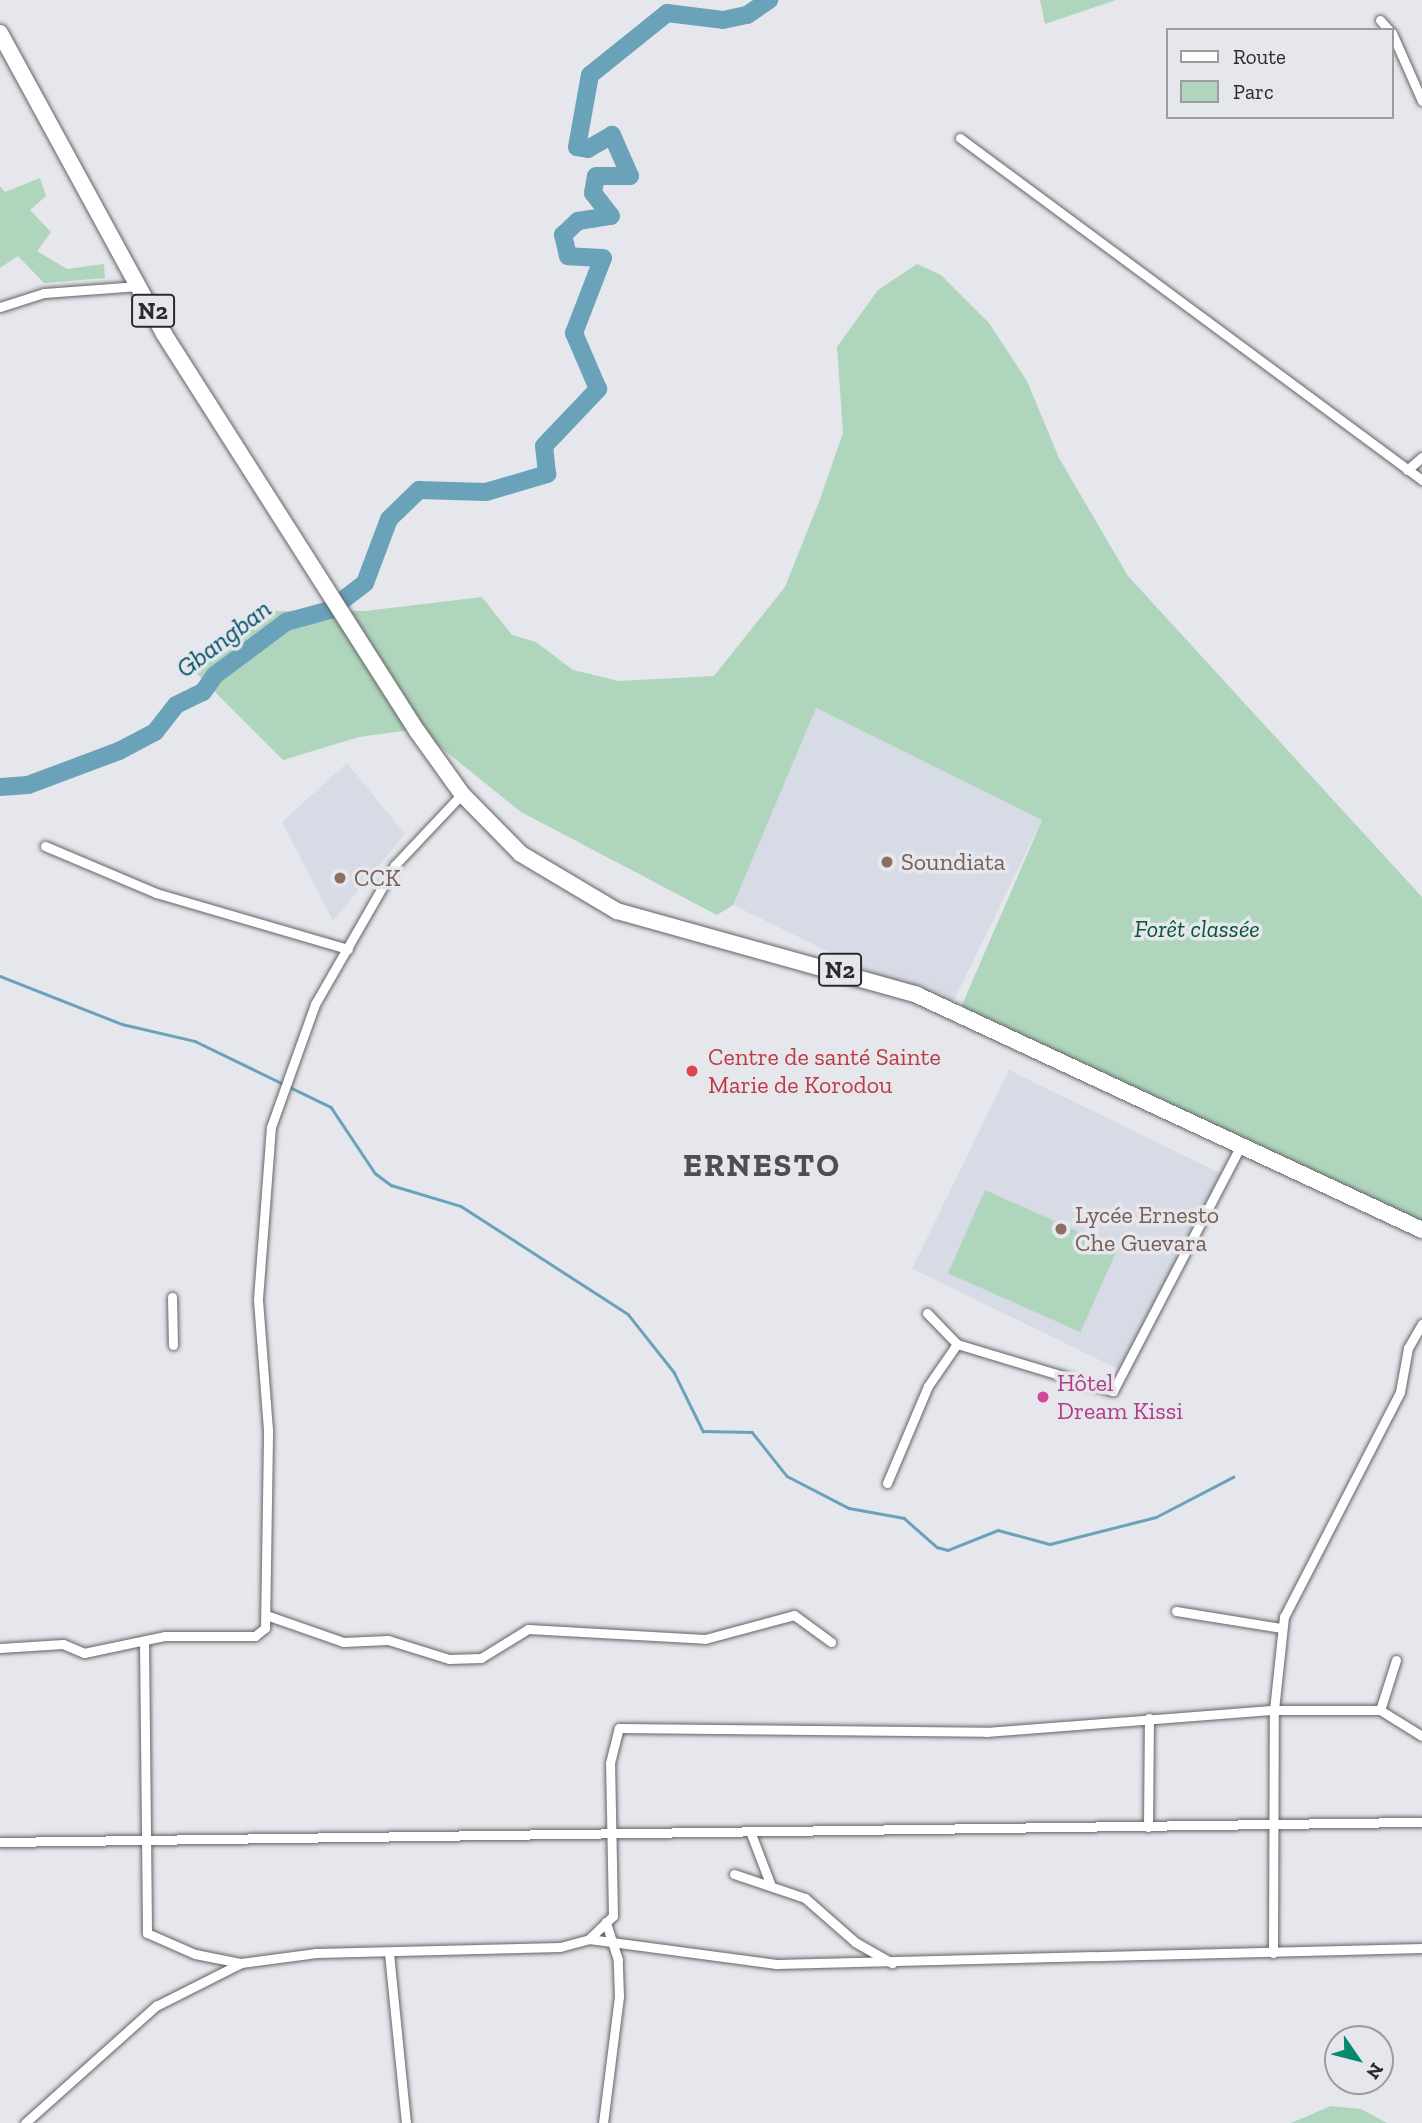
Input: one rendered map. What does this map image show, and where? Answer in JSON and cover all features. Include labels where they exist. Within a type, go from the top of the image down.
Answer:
[{"type":"highway","name":"N2","points":[[0,33],[141,286],[164,334],[462,794],[521,854],[617,911],[917,995],[1422,1230]]},
{"type":"street","points":[[1380,20],[1388,28]]},
{"type":"street","points":[[1394,38],[1422,101]]},
{"type":"street","points":[[960,138],[1422,480]]},
{"type":"street","points":[[0,307],[44,293],[141,286]]},
{"type":"street","points":[[1407,470],[1422,457]]},
{"type":"street","points":[[0,1648],[63,1644],[84,1653],[165,1636],[255,1636],[265,1628],[268,1430],[258,1286],[271,1127],[304,1025],[395,865],[462,794]]},
{"type":"street","points":[[45,846],[156,893],[348,949]]},
{"type":"street","points":[[927,1313],[957,1344],[1113,1391],[1241,1145]]},
{"type":"street","points":[[172,1297],[173,1345]]},
{"type":"street","points":[[1273,1954],[1274,1710],[1281,1628],[1400,1392],[1408,1348],[1422,1324]]},
{"type":"street","points":[[887,1483],[928,1386],[957,1344]]},
{"type":"street","points":[[1176,1611],[1281,1628]]},
{"type":"street","points":[[266,1615],[343,1642],[388,1640],[449,1659],[481,1658],[528,1629],[705,1639],[794,1615],[831,1642]]},
{"type":"street","points":[[144,1642],[147,1933],[195,1954],[241,1963],[388,1953],[560,1947],[589,1939],[776,1964],[1273,1954],[1422,1948]]},
{"type":"street","points":[[1380,1710],[1396,1660]]},
{"type":"street","points":[[589,1939],[613,1916],[610,1763],[619,1728],[986,1732],[1274,1710],[1380,1710],[1422,1736]]},
{"type":"street","points":[[1148,1827],[1149,1718]]},
{"type":"street","points":[[0,1842],[612,1838],[751,1831],[1422,1822]]},
{"type":"street","points":[[751,1831],[771,1886]]},
{"type":"street","points":[[734,1874],[805,1898],[855,1942],[894,1963]]},
{"type":"street","points":[[603,2123],[619,1997],[613,1944],[606,1922]]},
{"type":"street","points":[[388,1953],[406,2123]]},
{"type":"street","points":[[25,2123],[156,2006],[241,1963]]},
{"type":"shaded area","name":"Soundiata","points":[[815,708],[1042,819],[949,1010],[722,899]]},
{"type":"shaded area","name":"CCK","points":[[347,763],[405,834],[333,921],[282,822]]},
{"type":"shaded area","name":"Lycée Ernesto Che Guevara","points":[[1009,1070],[1222,1174],[1125,1373],[912,1269]]},
{"type":"green space","points":[[1040,0],[1116,0],[1045,24]]},
{"type":"green space","points":[[40,178],[46,196],[30,210],[51,232],[37,251],[67,269],[104,264],[105,278],[44,283],[18,256],[0,268],[0,186],[5,192]]},
{"type":"green space","name":"Forêt classée","points":[[917,264],[941,275],[989,323],[1027,381],[1059,458],[1128,576],[1422,897],[1422,1238],[989,1033],[962,1005],[1042,820],[816,708],[733,905],[717,915],[521,812],[418,729],[359,737],[283,760],[194,671],[271,611],[365,611],[482,597],[512,635],[536,642],[573,670],[619,681],[714,676],[785,587],[819,502],[843,433],[837,347],[878,290]]},
{"type":"green space","points":[[985,1190],[1117,1249],[1080,1332],[948,1273]]},
{"type":"green space","points":[[1331,2106],[1361,2109],[1387,2123],[1291,2123]]},
{"type":"waterway","name":"Gbangban","points":[[0,787],[28,785],[119,751],[155,732],[176,705],[203,692],[215,675],[286,622],[330,610],[365,583],[389,519],[419,490],[486,492],[547,474],[544,446],[598,389],[574,333],[603,258],[568,256],[563,235],[578,221],[611,216],[593,193],[596,176],[630,176],[612,135],[588,149],[577,147],[590,75],[667,13],[723,20],[747,15],[769,0]]},
{"type":"waterway","points":[[0,976],[122,1024],[195,1041],[331,1107],[375,1173],[391,1185],[461,1206],[628,1314],[674,1372],[703,1431],[752,1432],[787,1476],[849,1508],[904,1518],[937,1547],[948,1550],[998,1530],[1050,1544],[1156,1517],[1233,1477]]},
{"type":"place","name":"Soundiata","points":[[887,862]]},
{"type":"place","name":"CCK","points":[[340,878]]},
{"type":"place","name":"Centre de santé Sainte Marie de Korodou","points":[[692,1071]]},
{"type":"place","name":"Lycée Ernesto Che Guevara","points":[[1061,1229]]},
{"type":"place","name":"Hôtel Dream Kissi","points":[[1043,1397]]},
{"type":"district","name":"ERNESTO","points":[[762,1165]]}]
